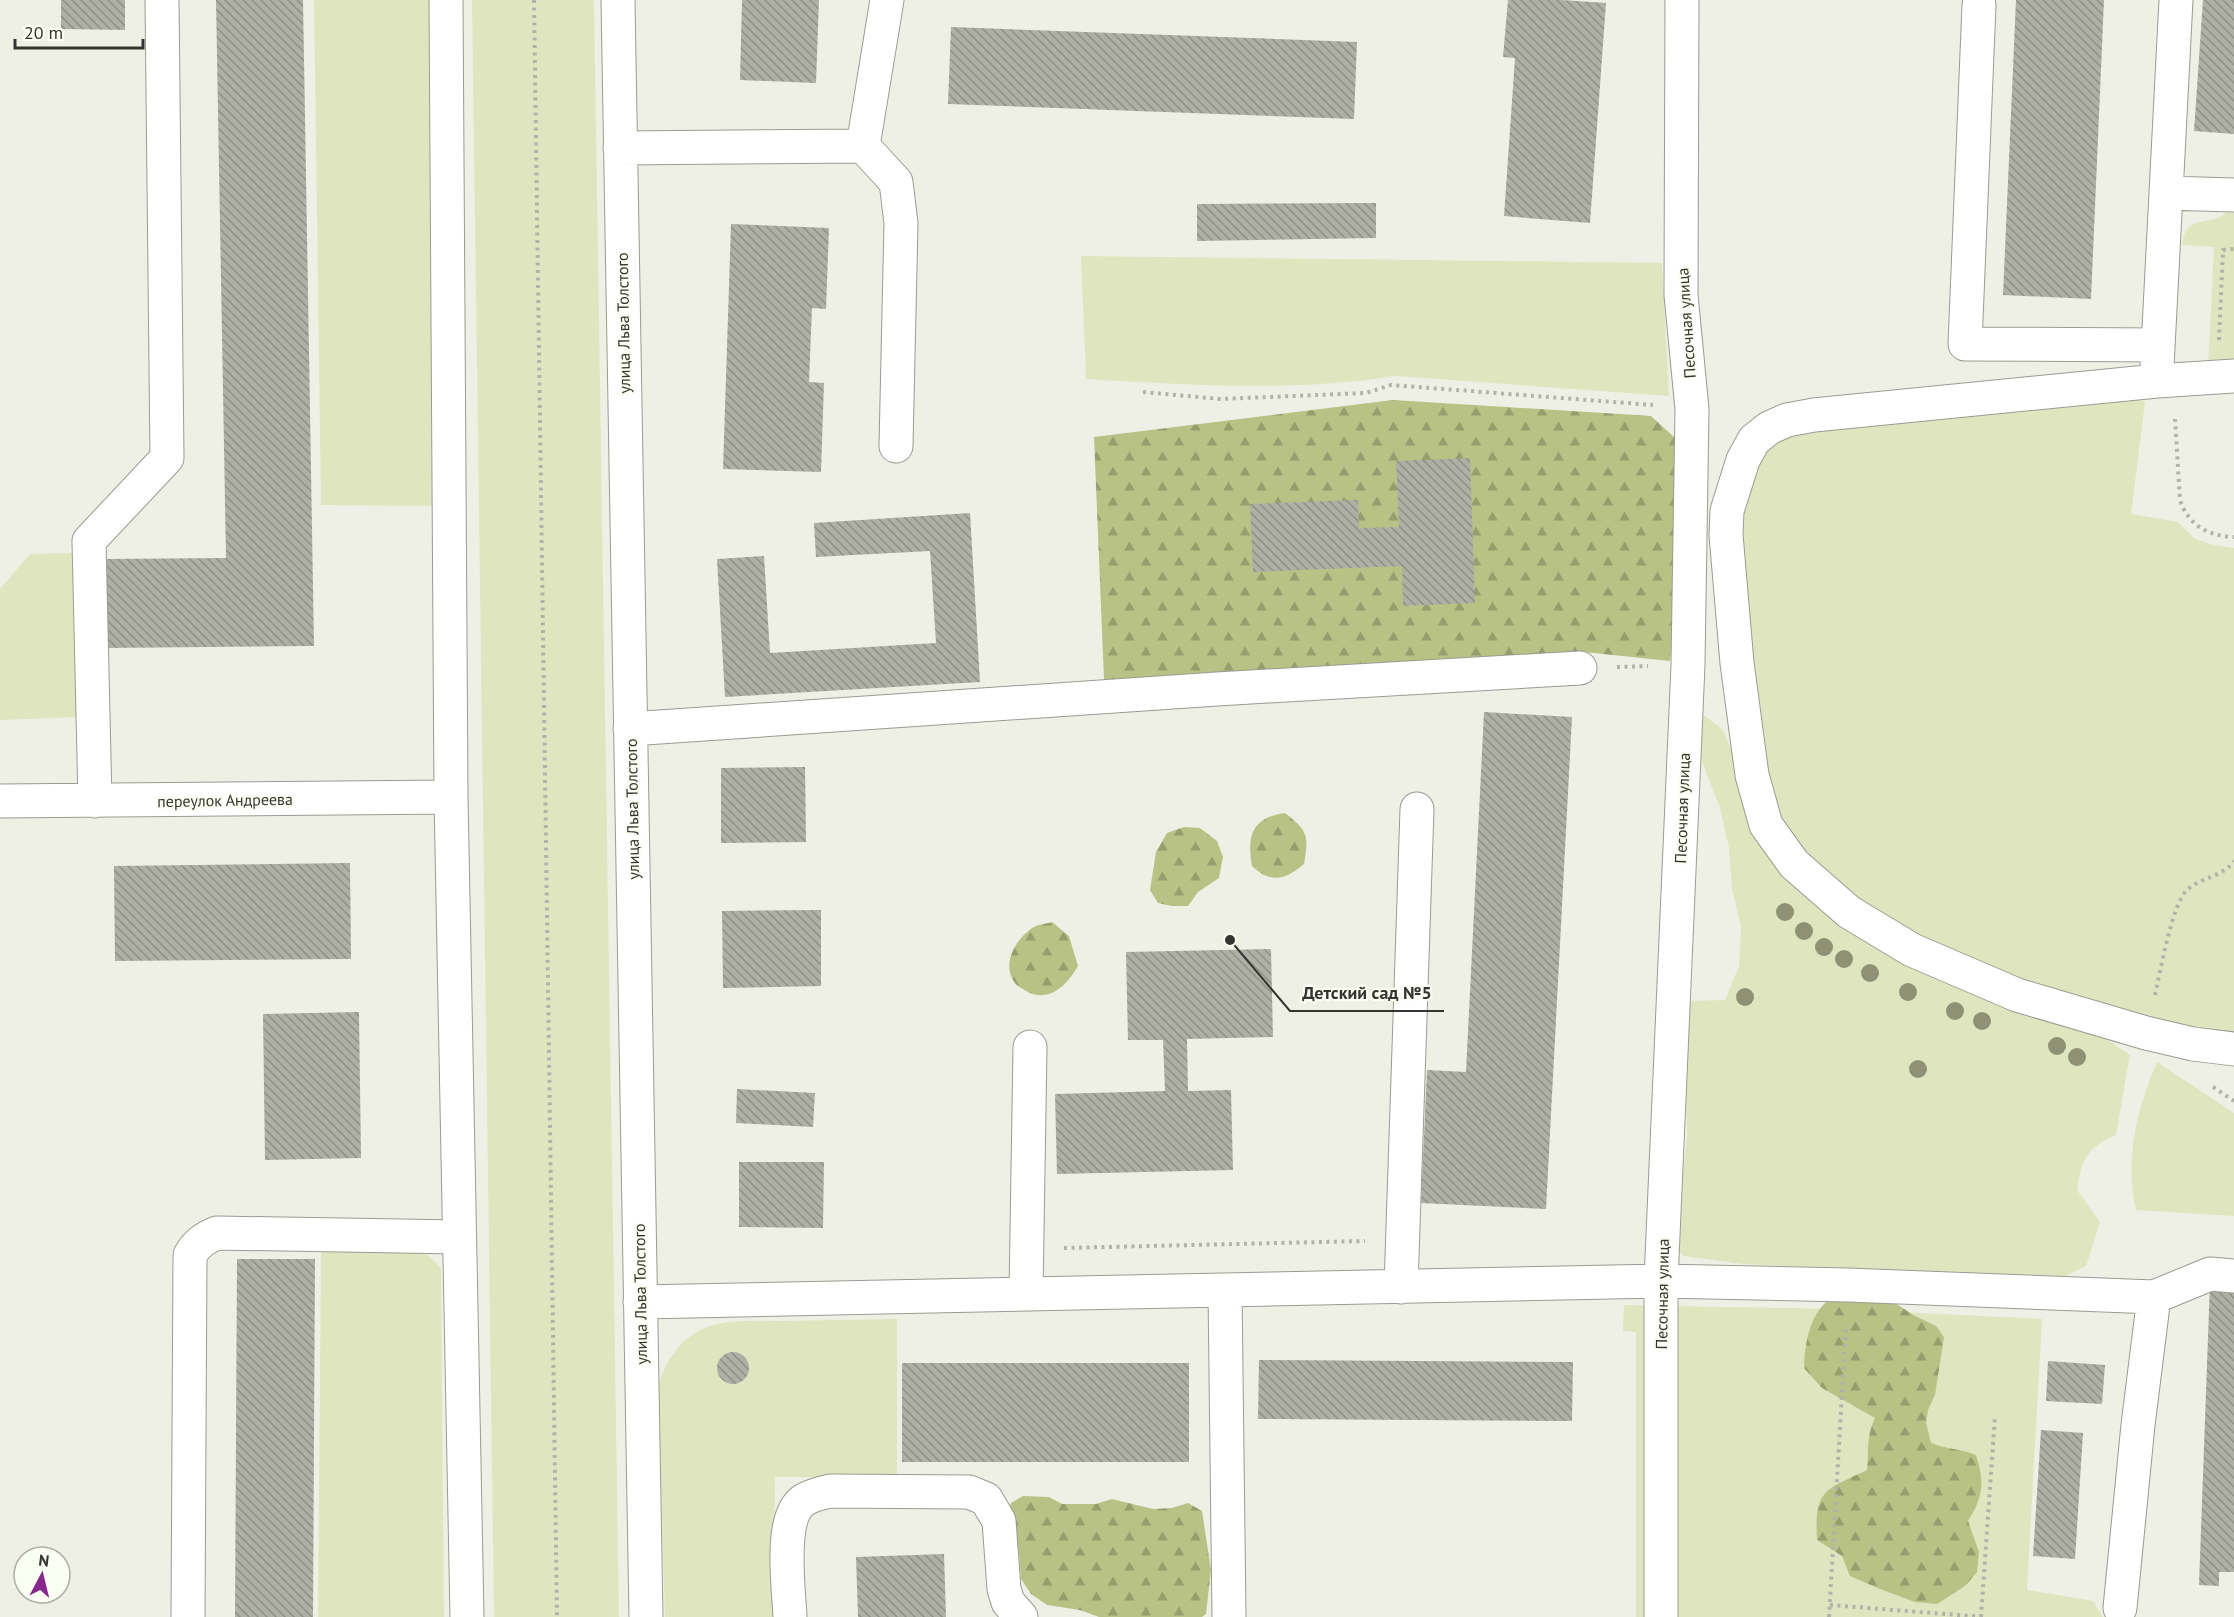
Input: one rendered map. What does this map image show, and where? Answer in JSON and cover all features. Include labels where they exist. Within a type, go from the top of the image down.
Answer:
[{"type":"street","points":[[95,801],[89,541],[167,458],[162,0]]},
{"type":"street","points":[[446,0],[451,797],[467,1617]]},
{"type":"street","name":"улица Льва Толстого","points":[[618,0],[646,1617]]},
{"type":"street","points":[[863,146],[887,0]]},
{"type":"street","name":"Песочная улица","points":[[1661,1617],[1661,1281],[1688,665],[1692,409],[1681,295],[1682,0]]},
{"type":"street","points":[[2164,381],[2158,345],[2176,0]]},
{"type":"street","points":[[1979,5],[1965,344],[2158,345]]},
{"type":"street","points":[[620,148],[863,146],[896,182],[901,223],[896,446]]},
{"type":"street","points":[[2166,193],[2234,195]]},
{"type":"street","points":[[2225,377],[1814,415],[1787,420],[1769,428],[1755,440],[1743,460],[1727,511],[1726,535],[1737,663],[1752,775],[1766,825],[1794,864],[1850,912],[1912,950],[2016,995],[2146,1033],[2193,1044],[2234,1049]]},
{"type":"street","points":[[630,729],[1205,690],[1580,668]]},
{"type":"street","name":"переулок Андреева","points":[[0,801],[451,797]]},
{"type":"street","points":[[1401,1287],[1417,809]]},
{"type":"street","points":[[1026,1293],[1030,1047]]},
{"type":"street","points":[[188,1617],[190,1255],[196,1246],[217,1233],[236,1232],[459,1237]]},
{"type":"street","points":[[640,1302],[1661,1281],[1848,1285],[2154,1297],[2210,1275],[2234,1276]]},
{"type":"street","points":[[1225,1290],[1229,1617]]},
{"type":"street","points":[[2120,1608],[2138,1425],[2154,1297]]},
{"type":"street","points":[[790,1617],[788,1542],[790,1521],[796,1508],[803,1501],[816,1494],[830,1491],[969,1492],[986,1499],[999,1521],[1004,1589],[1008,1602],[1021,1617]]},
{"type":"path","points":[[534,0],[557,1617]]},
{"type":"path","points":[[2225,377],[2223,250],[2234,249]]},
{"type":"path","points":[[2164,381],[2183,511],[2192,523],[2203,530],[2215,535],[2234,537]]},
{"type":"path","points":[[1143,392],[1220,399],[1366,393],[1391,385],[1692,409]]},
{"type":"path","points":[[1623,667],[1654,666]]},
{"type":"path","points":[[2153,1003],[2182,896],[2193,885],[2225,871],[2234,861]]},
{"type":"path","points":[[1026,1249],[1403,1240]]},
{"type":"path","points":[[1829,1617],[1848,1285]]},
{"type":"path","points":[[1830,1605],[1982,1617],[1995,1416]]},
{"type":"green space","points":[[314,0],[429,0],[432,506],[321,505]]},
{"type":"green space","points":[[472,0],[594,0],[619,1617],[494,1617]]},
{"type":"green space","points":[[2228,212],[2234,213],[2234,367],[2208,369],[2214,247],[2182,245],[2189,227]]},
{"type":"green space","points":[[1081,256],[1662,263],[1669,396],[1396,376],[1280,386],[1202,385],[1086,379]]},
{"type":"green space","points":[[2134,396],[2145,402],[2131,514],[2178,522],[2194,538],[2210,544],[2234,548],[2234,1041],[2137,1021],[1931,949],[1852,900],[1787,839],[1764,774],[1738,562],[1745,482],[1770,444],[1790,433]]},
{"type":"green space","points":[[1393,400],[1651,416],[1685,447],[1670,661],[1584,652],[1104,680],[1094,437]]},
{"type":"green space","points":[[76,553],[81,717],[0,720],[0,589],[30,554]]},
{"type":"green space","points":[[1697,713],[1705,716],[1723,730],[1786,878],[2098,1034],[2130,1055],[2116,1135],[2092,1150],[2084,1162],[2079,1179],[2077,1190],[2100,1222],[2086,1266],[2059,1279],[1743,1264],[1683,1256],[1672,1241],[1674,1197],[1684,1168],[1687,1136],[1684,1001],[1725,1000],[1739,966],[1741,927],[1732,888],[1729,848],[1720,808],[1695,744]]},
{"type":"green space","points":[[1285,813],[1298,824],[1305,834],[1304,864],[1291,874],[1278,878],[1265,876],[1252,866],[1251,837],[1258,824],[1265,819]]},
{"type":"green space","points":[[1184,827],[1200,828],[1217,841],[1223,857],[1219,878],[1198,892],[1188,906],[1158,903],[1150,890],[1156,852],[1167,833]]},
{"type":"green space","points":[[1052,922],[1069,936],[1078,966],[1063,986],[1050,994],[1034,994],[1015,983],[1011,976],[1009,968],[1012,952],[1028,931],[1036,926]]},
{"type":"green space","points":[[2157,1062],[2234,1113],[2234,1216],[2136,1210],[2131,1172],[2134,1134]]},
{"type":"green space","points":[[400,1246],[429,1256],[441,1268],[444,1617],[318,1617],[321,1249]]},
{"type":"green space","points":[[1849,1291],[1878,1292],[1915,1316],[1936,1326],[1944,1337],[1935,1395],[1928,1410],[1926,1423],[1931,1443],[1976,1455],[1981,1473],[1979,1497],[1968,1521],[1979,1552],[1977,1572],[1965,1586],[1937,1604],[1915,1602],[1850,1576],[1842,1556],[1817,1540],[1818,1510],[1825,1493],[1841,1482],[1867,1470],[1869,1438],[1875,1418],[1822,1388],[1804,1368],[1808,1335],[1816,1314],[1831,1298]]},
{"type":"green space","points":[[1624,1305],[1839,1309],[2042,1319],[2027,1590],[2093,1601],[2103,1617],[1636,1617],[1636,1332],[1623,1331]]},
{"type":"green space","points":[[897,1319],[897,1477],[775,1477],[774,1617],[665,1617],[658,1386],[675,1351],[696,1333],[722,1323]]},
{"type":"green space","points":[[1023,1496],[1049,1497],[1062,1504],[1096,1504],[1112,1499],[1153,1509],[1172,1508],[1188,1503],[1202,1511],[1211,1570],[1206,1614],[1202,1617],[1099,1617],[1080,1610],[1047,1605],[1031,1594],[1021,1579],[1019,1552],[1007,1518],[1011,1503]]},
{"type":"building","points":[[61,0],[125,0],[125,30],[61,29]]},
{"type":"building","points":[[216,0],[303,0],[314,646],[106,648],[105,559],[226,558]]},
{"type":"building","points":[[742,0],[819,0],[816,83],[740,80]]},
{"type":"building","points":[[1508,0],[1606,3],[1590,223],[1504,216],[1515,58],[1503,57]]},
{"type":"building","points":[[2016,0],[2104,0],[2091,299],[2003,295]]},
{"type":"building","points":[[2203,0],[2234,0],[2234,134],[2194,131]]},
{"type":"building","points":[[951,27],[1357,42],[1354,119],[948,104]]},
{"type":"building","points":[[1376,203],[1376,238],[1197,241],[1197,204]]},
{"type":"building","points":[[731,224],[829,228],[826,309],[812,308],[809,382],[824,383],[821,472],[723,469]]},
{"type":"building","points":[[1470,458],[1475,603],[1403,606],[1402,566],[1253,572],[1250,504],[1358,500],[1359,528],[1399,527],[1396,461]]},
{"type":"building","points":[[970,513],[980,682],[725,697],[717,559],[764,556],[770,653],[936,643],[930,551],[816,557],[814,523]]},
{"type":"building","points":[[1484,712],[1572,717],[1546,1209],[1421,1203],[1427,1070],[1466,1072]]},
{"type":"building","points":[[805,767],[806,842],[721,843],[721,768]]},
{"type":"building","points":[[350,863],[351,959],[115,961],[114,866]]},
{"type":"building","points":[[821,910],[821,986],[723,988],[722,911]]},
{"type":"building","points":[[1271,949],[1273,1037],[1187,1039],[1188,1091],[1231,1090],[1233,1170],[1057,1174],[1055,1094],[1165,1091],[1163,1040],[1128,1040],[1126,952]]},
{"type":"building","points":[[359,1012],[361,1158],[265,1160],[263,1014]]},
{"type":"building","points":[[737,1089],[815,1093],[813,1127],[736,1123]]},
{"type":"building","points":[[739,1162],[824,1162],[823,1228],[739,1227]]},
{"type":"building","points":[[237,1259],[315,1259],[313,1617],[235,1617]]},
{"type":"building","points":[[2210,1282],[2234,1283],[2234,1572],[2219,1572],[2219,1586],[2199,1585]]},
{"type":"building","points":[[733,1352],[744,1357],[749,1368],[744,1379],[733,1384],[722,1379],[717,1368],[722,1357]]},
{"type":"building","points":[[1259,1360],[1573,1362],[1572,1421],[1258,1419]]},
{"type":"building","points":[[2048,1361],[2105,1365],[2102,1404],[2046,1401]]},
{"type":"building","points":[[902,1363],[1189,1363],[1189,1462],[902,1462]]},
{"type":"building","points":[[2041,1430],[2083,1433],[2075,1559],[2033,1556]]},
{"type":"building","points":[[944,1554],[946,1617],[858,1617],[856,1557]]},
{"type":"place","name":"Детский сад №5","points":[[1230,940]]}]
